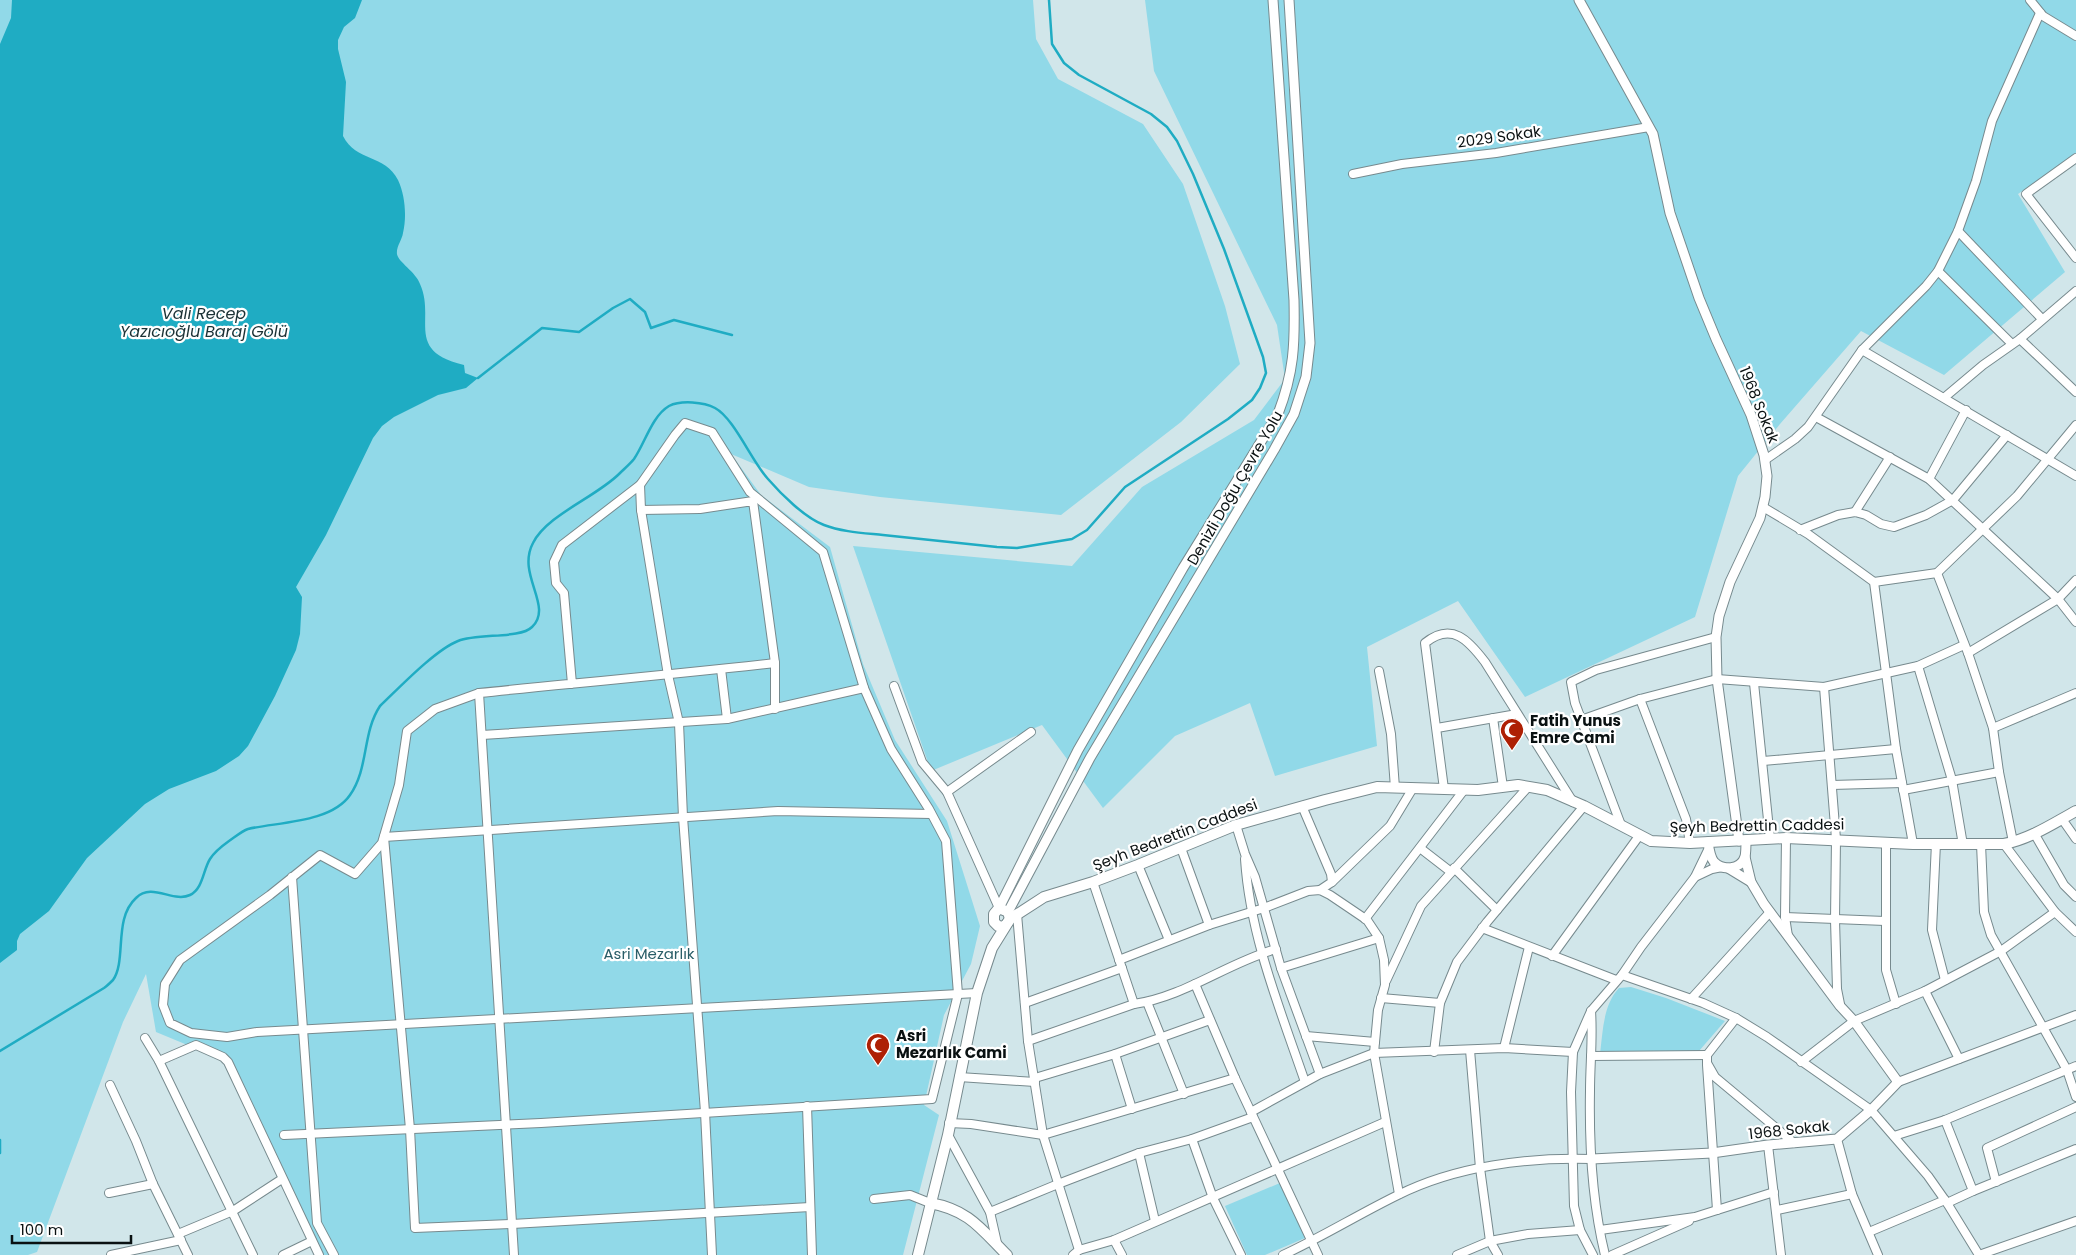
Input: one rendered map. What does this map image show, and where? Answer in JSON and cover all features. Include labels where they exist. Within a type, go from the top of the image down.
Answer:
[{"type":"main road","name":"Şeyh Bedrettin Caddesi","points":[[918,1255],[948,1135],[977,993],[992,948],[1009,915],[1044,897],[1093,882],[1138,865],[1236,824],[1377,787],[1478,790],[1518,785],[1547,790],[1584,806],[1651,841],[1708,845],[1786,838],[1913,844],[1963,845],[2009,843],[2034,834],[2076,811]]},
{"type":"main road","points":[[992,948],[994,914],[1009,915],[1004,927],[998,926],[994,922]]},
{"type":"main road","points":[[930,1203],[948,1206],[967,1216],[1001,1251]]},
{"type":"street","name":"Denizli Doğu Çevre Yolu","points":[[1009,915],[1078,750],[1183,568],[1278,414],[1288,388],[1295,343],[1294,308],[1273,0]]},
{"type":"street","name":"Denizli Doğu Çevre Yolu","points":[[1009,915],[1090,758],[1294,414],[1306,377],[1310,343],[1289,0]]},
{"type":"street","name":"1968 Sokak","points":[[1579,0],[1653,134],[1670,213],[1699,298],[1751,415],[1759,435],[1765,460],[1767,476],[1760,518],[1730,582],[1719,616],[1716,637],[1718,679],[1742,841],[1751,882]]},
{"type":"street","points":[[2030,0],[2040,13],[2076,36]]},
{"type":"street","points":[[1765,460],[1795,439],[1816,417],[1862,350],[1926,286],[1938,271],[1958,231],[1976,181],[1992,121],[2040,13]]},
{"type":"street","name":"2029 Sokak","points":[[1353,174],[1402,164],[1496,153],[1649,126]]},
{"type":"street","points":[[2075,256],[2026,194],[2076,158]]},
{"type":"street","points":[[1958,231],[2042,320]]},
{"type":"street","points":[[1938,271],[2012,344]]},
{"type":"street","points":[[1945,397],[1982,364],[2020,338],[2076,291]]},
{"type":"street","points":[[2020,338],[2076,392]]},
{"type":"street","points":[[1862,350],[1945,397],[2076,476]]},
{"type":"street","points":[[1929,479],[1966,410]]},
{"type":"street","points":[[1816,417],[1929,479],[2058,599],[2076,622]]},
{"type":"street","points":[[284,1135],[932,1099],[958,994],[946,841],[891,749],[864,688],[823,552],[750,492],[712,432],[686,424],[675,434],[640,485],[562,545],[554,562],[556,583],[564,592],[572,684]]},
{"type":"street","points":[[1762,507],[1800,530],[1874,582],[1937,573],[1984,530],[2017,496],[2076,425]]},
{"type":"street","points":[[1800,530],[1838,515],[1854,512],[1866,515],[1881,524],[1894,527],[1926,515],[1953,500],[2007,435]]},
{"type":"street","points":[[1854,512],[1890,458]]},
{"type":"street","points":[[640,485],[641,510],[668,675],[679,723],[683,817],[705,1112],[712,1255]]},
{"type":"street","points":[[641,510],[700,509],[753,501],[775,663],[775,709]]},
{"type":"street","points":[[1937,573],[1993,728],[2009,843],[2055,912],[2076,932]]},
{"type":"street","points":[[1581,720],[1640,699],[1718,679],[1824,687],[1918,666],[1966,649],[2058,599],[2076,580]]},
{"type":"street","points":[[1874,582],[1896,748],[1913,844]]},
{"type":"street","points":[[1444,789],[1431,677],[1425,648],[1426,642],[1434,635],[1448,633],[1456,634],[1471,644],[1573,802]]},
{"type":"street","points":[[1622,827],[1581,720],[1570,682],[1596,670],[1716,637]]},
{"type":"street","points":[[775,663],[479,693],[435,709],[407,731],[399,785],[382,843],[355,874],[320,855],[180,960],[165,984],[163,1005],[170,1023],[191,1033],[228,1038],[257,1032],[977,993]]},
{"type":"street","points":[[1918,666],[1952,780],[1963,845]]},
{"type":"street","points":[[721,669],[727,719]]},
{"type":"street","points":[[1379,670],[1391,734],[1395,788]]},
{"type":"street","points":[[1754,683],[1764,761],[1770,839]]},
{"type":"street","points":[[894,686],[922,762],[947,792],[1009,915],[1025,1003],[1028,1040],[1043,1135],[1076,1253],[1114,1240],[1385,1122]]},
{"type":"street","points":[[1824,687],[1836,839],[1835,920],[1837,989],[1840,1006]]},
{"type":"street","points":[[482,736],[727,719],[864,688]]},
{"type":"street","points":[[479,693],[514,1255]]},
{"type":"street","points":[[1993,728],[2076,694]]},
{"type":"street","points":[[1640,699],[1686,819],[1690,843]]},
{"type":"street","points":[[1437,728],[1517,714]]},
{"type":"street","points":[[1493,718],[1503,787]]},
{"type":"street","points":[[947,792],[1031,732]]},
{"type":"street","points":[[1764,761],[1896,748]]},
{"type":"street","points":[[1832,785],[1902,787],[1999,772]]},
{"type":"street","points":[[1399,1194],[1374,1053],[1381,998],[1385,985],[1421,906],[1528,787]]},
{"type":"street","points":[[1119,960],[1209,925],[1264,908],[1308,891],[1320,890],[1332,882],[1390,826],[1413,788]]},
{"type":"street","points":[[1365,919],[1464,790]]},
{"type":"street","points":[[1302,806],[1331,874],[1332,882]]},
{"type":"street","points":[[1434,1052],[1440,1003],[1457,962],[1482,928],[1584,806]]},
{"type":"street","points":[[384,837],[778,811],[931,814]]},
{"type":"street","points":[[2062,819],[2076,839]]},
{"type":"street","points":[[1236,824],[1245,854],[1255,877],[1281,968],[1320,1074]]},
{"type":"street","points":[[2034,834],[2064,885],[2076,897]]},
{"type":"street","points":[[1552,956],[1639,836]]},
{"type":"street","points":[[384,837],[410,1129],[415,1228],[810,1207]]},
{"type":"street","points":[[1786,838],[1785,917],[1789,938]]},
{"type":"street","points":[[1886,842],[1886,970],[1896,1004]]},
{"type":"street","points":[[1936,843],[1932,930],[1946,980]]},
{"type":"street","points":[[1981,844],[1984,912],[1992,934],[2067,1070],[2076,1097]]},
{"type":"street","points":[[1708,845],[1712,860],[1751,882],[1789,938],[1840,1006],[1854,1021],[1898,1082],[2044,1028],[2076,1014]]},
{"type":"street","points":[[1593,1255],[1580,1230],[1574,1206],[1571,1092],[1573,1052],[1591,1010],[1619,978],[1695,877],[1708,845]]},
{"type":"street","points":[[1181,848],[1209,925]]},
{"type":"street","points":[[1420,848],[1453,870],[1497,910]]},
{"type":"street","points":[[1245,854],[1246,880],[1261,953],[1305,1082]]},
{"type":"street","points":[[1695,877],[1712,869],[1736,866],[1745,857]]},
{"type":"street","points":[[1138,865],[1169,940]]},
{"type":"street","points":[[292,877],[317,1223],[334,1255]]},
{"type":"street","points":[[1093,882],[1134,1004]]},
{"type":"street","points":[[1320,890],[1365,919],[1378,938],[1384,960],[1385,985]]},
{"type":"street","points":[[1691,999],[1770,912]]},
{"type":"street","points":[[1801,1062],[1854,1021],[1896,1004],[2001,951],[2055,912]]},
{"type":"street","points":[[1785,917],[1885,922]]},
{"type":"street","points":[[1482,928],[1552,956],[1691,999],[1736,1018],[1767,1037],[1870,1110],[1894,1136],[1946,1201],[1979,1255],[2076,1221]]},
{"type":"street","points":[[1281,968],[1378,938]]},
{"type":"street","points":[[1504,1048],[1529,947]]},
{"type":"street","points":[[1028,1040],[1134,1004],[1147,1002],[1195,984],[1261,953],[1276,949]]},
{"type":"street","points":[[1025,1003],[1122,968]]},
{"type":"street","points":[[1195,984],[1235,1078],[1318,1255]]},
{"type":"street","points":[[1925,990],[1959,1059]]},
{"type":"street","points":[[1381,998],[1440,1003]]},
{"type":"street","points":[[1147,1002],[1184,1094]]},
{"type":"street","points":[[1591,1010],[1593,1031],[1590,1127],[1595,1202],[1605,1255]]},
{"type":"street","points":[[1717,1210],[1707,1059],[1736,1018]]},
{"type":"street","points":[[959,1077],[1035,1080],[1210,1020]]},
{"type":"street","points":[[1306,1036],[1375,1042]]},
{"type":"street","points":[[145,1038],[159,1061],[252,1255]]},
{"type":"street","points":[[159,1061],[196,1045],[223,1057],[228,1062],[319,1255]]},
{"type":"street","points":[[990,1212],[1139,1153],[1192,1139],[1252,1115],[1320,1074],[1374,1053],[1504,1048],[1573,1052]]},
{"type":"street","points":[[1470,1050],[1480,1168],[1490,1241],[1498,1255]]},
{"type":"street","points":[[1115,1054],[1132,1109]]},
{"type":"street","points":[[1591,1056],[1707,1059]]},
{"type":"street","points":[[1707,1059],[1715,1077],[1794,1143]]},
{"type":"street","points":[[1894,1136],[1945,1120],[2076,1066]]},
{"type":"street","points":[[950,1123],[971,1124],[1043,1135],[1235,1078]]},
{"type":"street","name":"1968 Sokak","points":[[1592,1159],[1712,1153],[1768,1145],[1837,1139],[1898,1082]]},
{"type":"street","points":[[110,1085],[188,1255]]},
{"type":"street","points":[[807,1106],[812,1255]]},
{"type":"street","points":[[1996,1182],[1987,1148],[2076,1107]]},
{"type":"street","points":[[1945,1120],[1973,1191]]},
{"type":"street","points":[[948,1135],[990,1212],[1001,1251]]},
{"type":"street","points":[[1192,1139],[1213,1198],[1241,1255]]},
{"type":"street","points":[[1837,1139],[1852,1194],[1870,1232],[1878,1255]]},
{"type":"street","points":[[1768,1145],[1777,1210],[1779,1254]]},
{"type":"street","points":[[1870,1232],[2076,1149]]},
{"type":"street","points":[[1139,1153],[1155,1221]]},
{"type":"street","points":[[1283,1255],[1399,1194],[1451,1174],[1480,1168],[1572,1158],[1592,1159]]},
{"type":"street","points":[[111,1255],[180,1237],[233,1212],[282,1179]]},
{"type":"street","points":[[109,1193],[154,1184]]},
{"type":"street","points":[[1612,1255],[1697,1217],[1774,1192]]},
{"type":"street","points":[[1777,1210],[1852,1194]]},
{"type":"street","points":[[874,1200],[910,1195],[930,1203]]},
{"type":"street","points":[[1600,1230],[1697,1217]]},
{"type":"street","points":[[1458,1255],[1490,1241],[1528,1234],[1580,1230]]},
{"type":"street","points":[[1114,1240],[1122,1255]]},
{"type":"street","points":[[283,1255],[312,1241]]},
{"type":"green space","name":"Asri Mezarlık","points":[[0,0],[1033,0],[1036,39],[1058,79],[1143,124],[1183,184],[1225,306],[1240,364],[1181,422],[1061,515],[880,497],[809,487],[731,454],[761,495],[830,547],[863,664],[895,740],[947,821],[980,926],[971,964],[944,1015],[924,1105],[939,1115],[903,1255],[319,1255],[226,1061],[156,1032],[146,974],[123,1022],[37,1252],[28,1255],[0,1255]]},
{"type":"green space","points":[[1145,0],[2076,0],[2076,153],[2018,194],[2065,272],[1944,375],[1861,331],[1780,424],[1738,476],[1695,617],[1525,697],[1458,601],[1367,647],[1377,746],[1275,776],[1250,703],[1175,736],[1103,808],[1042,725],[931,771],[853,546],[1072,566],[1142,487],[1254,420],[1285,379],[1277,325],[1154,71]]},
{"type":"green space","points":[[1631,987],[1666,998],[1725,1021],[1699,1051],[1600,1054],[1605,1019],[1610,1002],[1619,988]]},
{"type":"green space","points":[[1280,1183],[1305,1238],[1265,1255],[1247,1255],[1225,1206]]},
{"type":"water","name":"Vali Recep Yazıcıoğlu Baraj Gölü","points":[[12,0],[362,0],[355,18],[344,27],[338,40],[338,49],[346,82],[343,136],[355,150],[386,166],[398,180],[404,199],[405,213],[403,233],[397,254],[400,260],[415,275],[420,284],[424,297],[428,342],[434,351],[446,359],[464,365],[465,373],[478,378],[466,388],[438,395],[394,417],[382,426],[373,438],[326,535],[296,587],[302,597],[300,634],[296,650],[275,696],[248,746],[239,756],[216,771],[169,789],[145,804],[87,858],[49,911],[20,934],[17,941],[17,950],[0,963],[0,44],[11,18]]},
{"type":"waterway","points":[[0,1051],[104,988],[113,980],[119,962],[122,928],[125,917],[129,907],[136,898],[149,892],[177,897],[190,895],[198,888],[208,863],[214,854],[243,831],[303,820],[330,811],[341,804],[356,785],[370,728],[380,706],[439,652],[458,641],[476,637],[509,635],[526,631],[532,627],[538,619],[539,610],[529,567],[529,555],[533,543],[540,533],[560,515],[598,491],[629,465],[638,453],[658,416],[669,406],[686,402],[699,403],[715,408],[722,413],[736,430],[773,485],[801,511],[824,525],[861,533],[1017,548],[1072,539],[1087,530],[1125,487],[1228,419],[1252,400],[1260,388],[1266,373],[1263,357],[1224,249],[1193,174],[1177,141],[1167,127],[1151,114],[1079,75],[1064,63],[1052,44],[1049,0]]},
{"type":"waterway","points":[[478,378],[542,328],[579,332],[613,308],[630,299],[645,312],[651,328],[674,320],[732,335]]},
{"type":"waterway","points":[[0,1140],[0,1153]]},
{"type":"place","name":"Fatih Yunus Emre Cami","points":[[1512,751]]},
{"type":"place","name":"Asri Mezarlık Cami","points":[[878,1066]]}]
